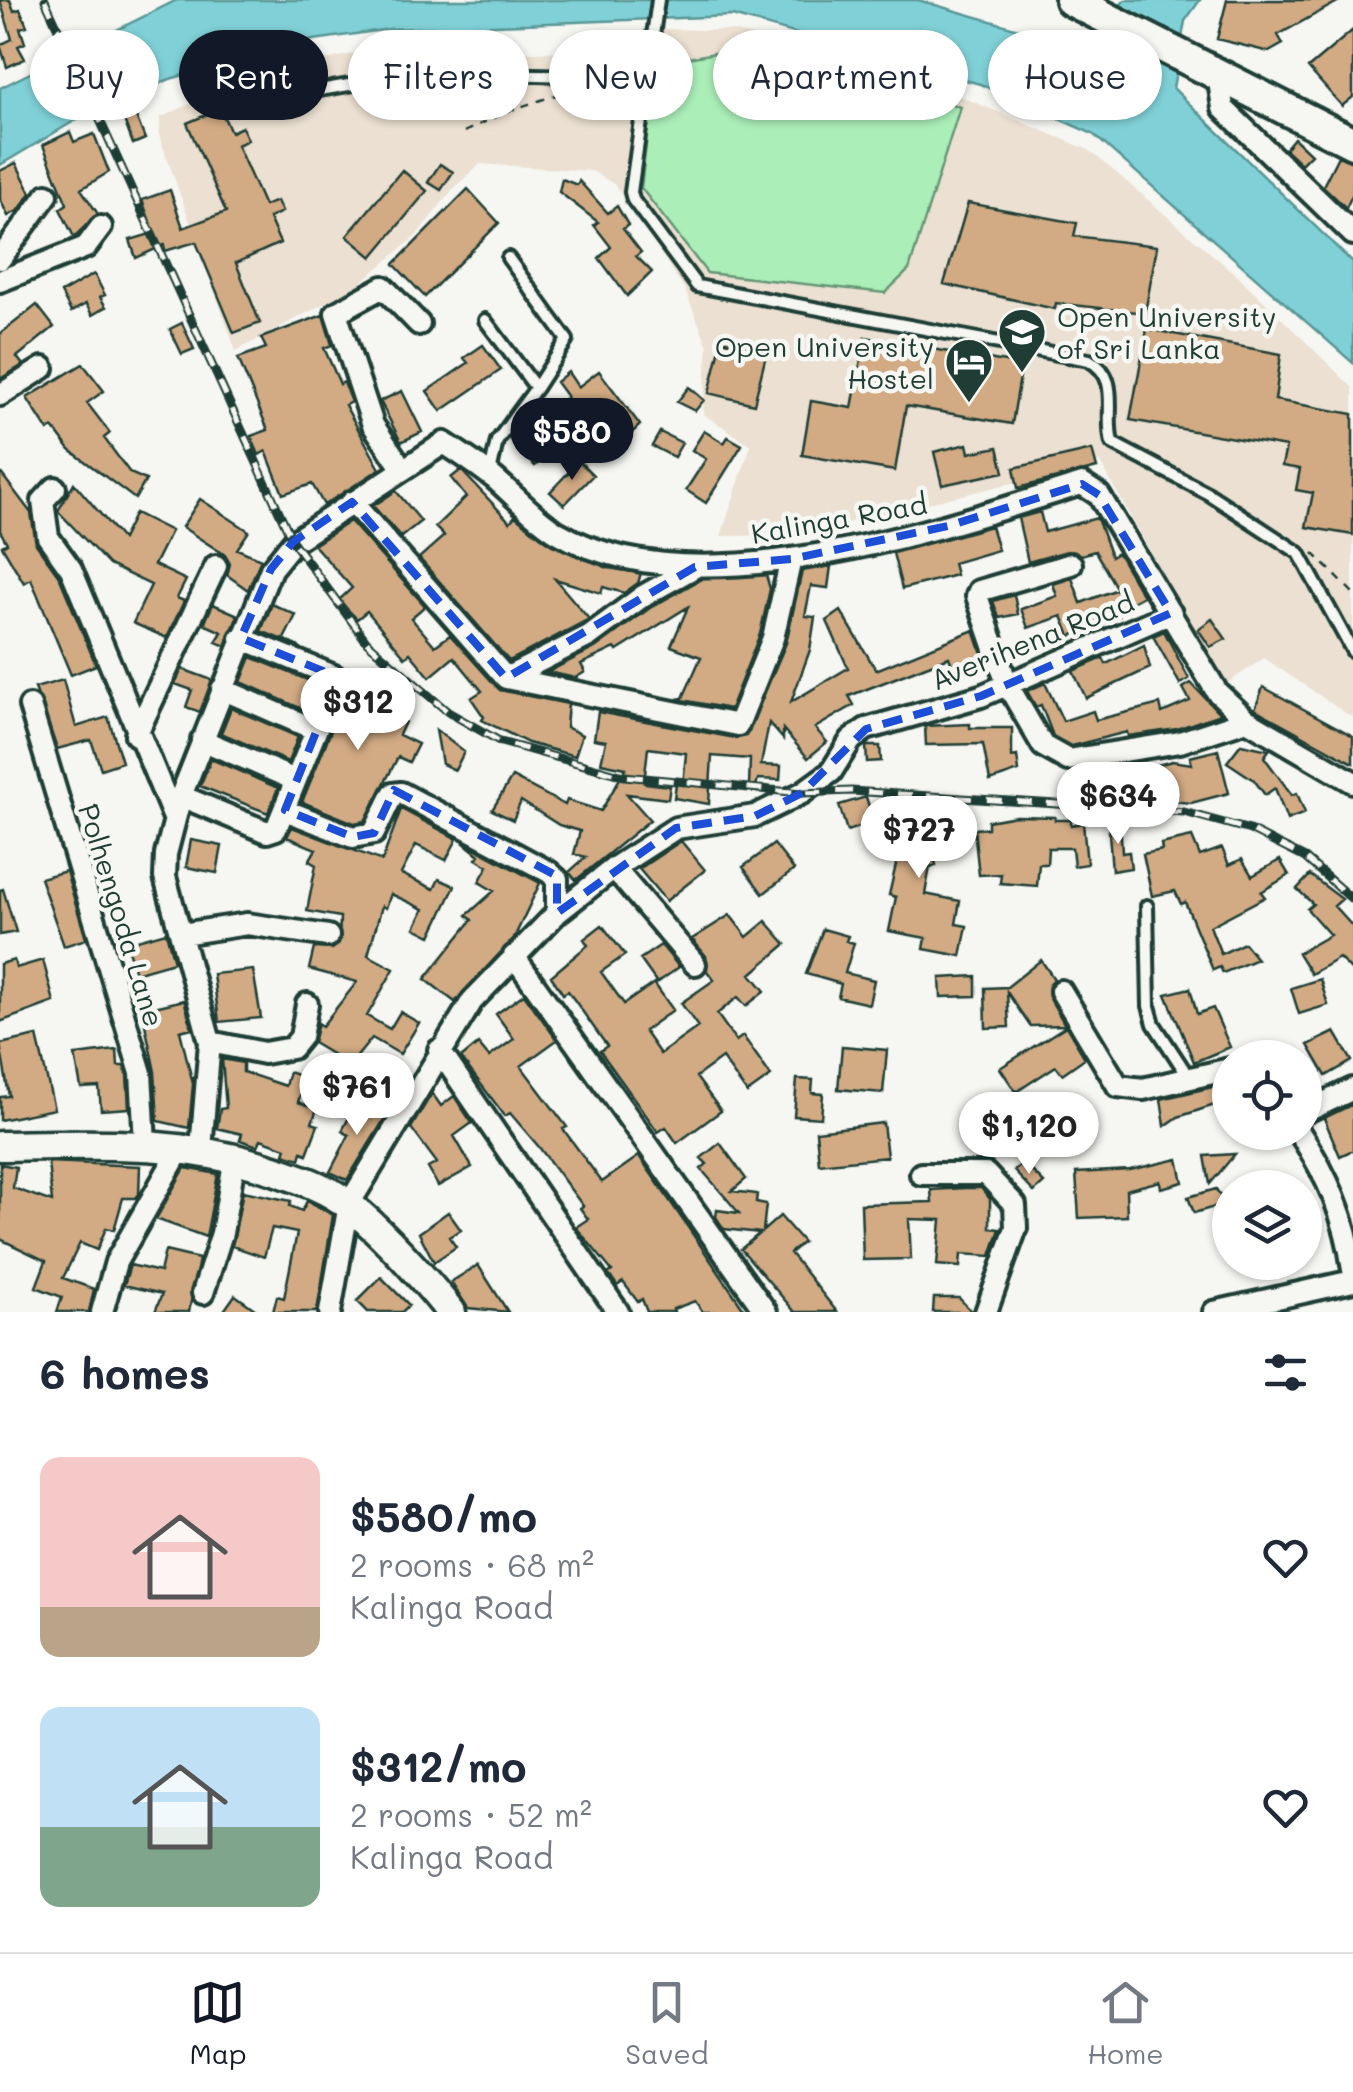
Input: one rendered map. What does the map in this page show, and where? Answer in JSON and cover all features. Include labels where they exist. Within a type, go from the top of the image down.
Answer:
[{"type":"main road","points":[[1086,4],[1353,142]]},
{"type":"main road","points":[[0,1146],[145,1143],[191,1147],[235,1157],[308,1182],[348,1204],[416,1269],[451,1312]]},
{"type":"street","points":[[1206,68],[1223,108],[1353,234]]},
{"type":"street","points":[[0,260],[47,196]]},
{"type":"street","points":[[0,281],[86,247],[101,227]]},
{"type":"street","points":[[402,468],[373,425],[336,314],[383,287],[419,324]]},
{"type":"street","points":[[0,395],[42,368]]},
{"type":"street","name":"Kalinga Road","points":[[191,1147],[210,1042],[165,877],[180,796],[271,569],[293,542],[444,443],[490,474],[556,531],[635,561],[695,566],[791,559],[948,526],[1082,484],[1099,495],[1217,692],[1248,720],[1353,782]]},
{"type":"street","points":[[54,488],[44,500],[48,538],[71,569],[136,735],[174,818]]},
{"type":"street","points":[[352,502],[506,678],[738,725],[773,638],[791,559]]},
{"type":"street","points":[[1072,564],[978,593],[1007,684],[1044,746],[1068,760],[1180,742],[1248,720]]},
{"type":"street","points":[[136,735],[216,566]]},
{"type":"street","points":[[506,678],[589,636],[643,596],[695,566]]},
{"type":"street","name":"Averihena Road","points":[[348,1204],[472,1001],[558,913],[614,868],[676,828],[755,816],[802,792],[831,772],[852,740],[866,729],[1007,684],[1171,612]]},
{"type":"street","points":[[180,796],[267,832],[276,828],[335,684],[334,676],[241,638]]},
{"type":"street","points":[[222,689],[316,730]]},
{"type":"street","name":"Polhengoda Lane","points":[[30,706],[141,1073],[145,1143]]},
{"type":"street","points":[[202,740],[295,780]]},
{"type":"street","points":[[285,810],[353,837],[374,833],[392,794],[401,794],[549,872],[557,879],[558,913]]},
{"type":"street","points":[[614,868],[695,964]]},
{"type":"street","points":[[182,934],[247,924],[328,936]]},
{"type":"street","points":[[514,956],[766,1312]]},
{"type":"street","points":[[1060,991],[1118,1086],[1143,1089],[1212,1072]]},
{"type":"street","points":[[210,1042],[264,1053],[292,1048],[301,1037],[307,1004]]},
{"type":"street","points":[[439,1050],[618,1312]]},
{"type":"street","points":[[1322,1104],[1353,1089]]},
{"type":"street","points":[[102,1312],[116,1262],[191,1147]]},
{"type":"street","points":[[1310,1150],[1348,1229],[1353,1270]]},
{"type":"street","points":[[204,1293],[222,1233],[235,1157]]},
{"type":"street","points":[[921,1174],[986,1174],[1016,1205],[1016,1228],[986,1312]]},
{"type":"street","points":[[330,1312],[348,1204]]},
{"type":"street","points":[[1214,1312],[1353,1281]]},
{"type":"lane","points":[[656,30],[658,0]]},
{"type":"lane","points":[[328,89],[424,72],[549,75]]},
{"type":"lane","points":[[643,120],[633,200],[697,286],[1089,360],[1104,368],[1110,380],[1112,443],[1209,494],[1299,553],[1353,652]]},
{"type":"lane","points":[[490,474],[497,442],[567,340],[508,258]]},
{"type":"lane","points":[[486,320],[536,388]]},
{"type":"lane","points":[[1147,906],[1149,1006],[1154,1024],[1188,1076]]},
{"type":"path","points":[[464,132],[549,98]]},
{"type":"path","points":[[1299,553],[1317,552],[1353,593]]},
{"type":"highlighted area","points":[[1082,484],[1099,495],[1171,613],[981,696],[866,729],[802,793],[755,816],[676,828],[557,913],[557,876],[394,790],[374,833],[353,837],[285,810],[338,677],[241,638],[271,569],[293,542],[352,502],[506,678],[695,567],[791,559],[948,526]]},
{"type":"shaded area","name":"Open University of Sri Lanka","points":[[666,29],[713,30],[713,120],[968,120],[968,100],[988,108],[988,120],[1017,120],[1089,150],[1240,278],[1353,388],[1353,718],[1264,658],[1225,685],[1100,462],[795,535],[721,536],[751,445],[703,414],[708,346],[684,288],[614,184],[592,171],[480,164],[453,189],[415,237],[358,285],[236,351],[160,138],[160,118],[179,109],[179,120],[328,120],[328,60],[348,55],[348,120],[529,120],[529,52],[549,52],[549,120],[693,120],[693,30],[661,30]]},
{"type":"green space","points":[[713,53],[713,120],[956,120],[909,270],[885,293],[707,273],[641,188],[649,120],[693,120],[693,57]]},
{"type":"water","points":[[177,0],[918,0],[1022,30],[988,30],[988,88],[968,81],[968,30],[783,30],[732,16],[348,30],[348,35],[328,38],[328,30],[179,30],[179,76],[159,84],[159,30],[117,30]]},
{"type":"water","points":[[1125,0],[1200,0],[1185,21],[1173,88],[1353,263],[1353,363],[1093,134],[1061,120],[1162,120],[1162,30],[1097,30]]},
{"type":"water","points":[[30,73],[30,120],[76,120],[0,165],[0,88]]},
{"type":"building","points":[[0,0],[10,0],[14,11],[20,9],[27,26],[20,28],[25,43],[18,46],[25,59],[7,67],[0,45],[12,39]]},
{"type":"building","points":[[1227,0],[1341,0],[1278,35],[1283,44],[1269,52],[1217,39]]},
{"type":"building","points":[[1353,30],[1353,97],[1342,106],[1308,68]]},
{"type":"building","points":[[124,120],[138,120],[145,139],[133,144]]},
{"type":"building","points":[[225,120],[231,132],[242,127],[248,140],[237,145],[264,206],[277,201],[282,212],[269,218],[280,243],[236,263],[260,323],[234,333],[196,242],[165,251],[164,245],[136,258],[130,240],[154,233],[142,200],[170,190],[183,228],[226,212],[187,123]]},
{"type":"building","points":[[70,132],[74,142],[94,134],[109,172],[81,189],[98,214],[74,237],[60,209],[67,204],[43,145]]},
{"type":"building","points":[[1294,138],[1311,154],[1301,164],[1285,149]]},
{"type":"building","points":[[1338,156],[1353,162],[1353,193],[1346,208],[1323,186]]},
{"type":"building","points":[[16,163],[31,193],[19,210],[8,216],[0,199],[0,171]]},
{"type":"building","points":[[440,164],[453,172],[441,190],[428,182]]},
{"type":"building","points":[[402,170],[427,191],[372,257],[347,236]]},
{"type":"building","points":[[562,179],[577,185],[579,181],[608,213],[617,206],[628,225],[623,229],[641,252],[636,256],[652,272],[627,296],[599,258],[611,247],[594,225],[598,222],[559,192]]},
{"type":"building","points":[[468,189],[499,223],[425,297],[394,264]]},
{"type":"building","points":[[968,203],[1077,223],[1074,236],[1157,246],[1145,313],[1056,303],[1055,309],[944,284]]},
{"type":"building","points":[[94,274],[105,295],[100,297],[106,307],[92,315],[86,304],[71,312],[61,293]]},
{"type":"building","points":[[37,305],[54,327],[17,357],[23,365],[0,379],[0,334]]},
{"type":"building","points":[[323,315],[332,345],[324,348],[340,384],[344,382],[351,402],[345,405],[380,469],[324,505],[312,484],[283,494],[266,451],[259,455],[251,436],[268,430],[238,358],[266,348],[261,338]]},
{"type":"building","points":[[182,323],[194,349],[182,354],[170,329]]},
{"type":"building","points":[[1147,329],[1281,354],[1275,400],[1353,414],[1353,535],[1306,527],[1313,493],[1296,490],[1300,469],[1282,466],[1286,447],[1130,420]]},
{"type":"building","name":"Open University Hostel","points":[[865,337],[1022,365],[1012,424],[906,406],[895,471],[802,455],[811,401],[852,408]]},
{"type":"building","points":[[722,340],[767,351],[754,404],[709,393]]},
{"type":"building","points":[[483,345],[501,370],[441,411],[427,391],[468,363],[464,358]]},
{"type":"building","points":[[83,364],[104,391],[87,403],[110,433],[104,438],[130,473],[146,480],[135,499],[70,450],[53,428],[48,431],[27,398]]},
{"type":"building","points":[[599,371],[640,425],[620,444],[610,436],[586,457],[571,435],[535,466],[511,440],[525,428],[521,424],[542,406],[549,412],[567,397],[556,382],[568,372],[578,387]]},
{"type":"building","points":[[689,387],[704,400],[695,411],[677,402]]},
{"type":"building","points":[[402,391],[422,432],[401,442],[380,401]]},
{"type":"building","points":[[704,431],[724,443],[728,437],[742,445],[706,503],[686,490],[706,459],[692,450]]},
{"type":"building","points":[[660,432],[682,443],[674,457],[652,446]]},
{"type":"building","points":[[967,444],[969,453],[998,447],[1004,472],[942,485],[934,452]]},
{"type":"building","points":[[1092,450],[1097,468],[1018,488],[1014,468]]},
{"type":"building","points":[[579,461],[593,475],[564,505],[550,492]]},
{"type":"building","points":[[461,470],[510,522],[515,516],[552,545],[608,568],[641,573],[638,583],[624,593],[603,587],[601,593],[555,579],[589,619],[509,661],[419,558],[444,536],[435,527],[466,497],[451,478]]},
{"type":"building","points":[[0,472],[31,513],[36,544],[59,576],[96,665],[71,675],[31,579],[24,583],[2,546],[7,543],[0,531]]},
{"type":"building","points":[[74,483],[122,539],[135,513],[171,531],[154,565],[186,580],[177,598],[184,601],[167,638],[133,623],[151,585],[109,565],[58,511]]},
{"type":"building","points":[[396,491],[421,521],[401,537],[373,506]]},
{"type":"building","points":[[200,499],[249,531],[237,549],[261,559],[248,590],[227,575],[230,564],[225,555],[182,527]]},
{"type":"building","points":[[1040,512],[1045,532],[1097,518],[1111,557],[1118,553],[1143,596],[1117,610],[1119,616],[1070,636],[1062,616],[1028,628],[1021,609],[1057,596],[1053,584],[1072,578],[1081,603],[1117,589],[1095,551],[1081,555],[1067,551],[1028,562],[1018,518]]},
{"type":"building","points":[[350,521],[425,606],[411,618],[435,646],[450,635],[500,690],[568,704],[566,727],[582,735],[575,756],[528,743],[482,720],[484,717],[471,698],[482,691],[454,657],[430,677],[410,653],[405,657],[367,611],[357,619],[348,610],[339,600],[352,588],[314,545]]},
{"type":"building","points":[[991,526],[998,550],[953,563],[956,575],[902,589],[893,553]]},
{"type":"building","points":[[831,566],[828,588],[811,586],[805,616],[815,617],[810,650],[791,702],[848,668],[827,621],[841,611],[876,670],[974,630],[986,665],[956,676],[949,657],[849,696],[854,705],[815,728],[827,742],[808,758],[783,729],[783,739],[769,723],[761,765],[781,766],[780,780],[758,779],[756,786],[749,786],[750,759],[712,756],[709,804],[674,798],[676,784],[683,785],[686,753],[648,748],[644,783],[670,786],[668,799],[627,794],[650,820],[576,880],[569,872],[586,857],[574,854],[580,831],[559,825],[521,801],[513,820],[492,810],[512,777],[565,805],[567,800],[601,811],[626,768],[601,763],[606,741],[594,739],[598,712],[735,738],[746,736],[786,643],[802,571]]},
{"type":"building","points":[[766,575],[770,589],[760,634],[730,709],[677,699],[683,698],[701,657],[671,646],[688,607],[617,651],[615,648],[581,664],[585,672],[575,678],[548,672],[595,648],[650,608],[703,578]]},
{"type":"building","points":[[1014,595],[1018,614],[999,618],[993,601]]},
{"type":"building","points":[[213,604],[238,615],[226,646],[216,642],[222,632],[204,624]]},
{"type":"building","points":[[272,604],[296,615],[284,639],[299,647],[261,631]]},
{"type":"building","points":[[1212,619],[1226,639],[1210,647],[1198,629]]},
{"type":"building","points":[[1164,631],[1189,679],[1180,684],[1153,636]]},
{"type":"building","points":[[1144,645],[1150,668],[1086,698],[1073,671],[1103,658],[1106,664]]},
{"type":"building","points":[[251,657],[320,685],[309,712],[241,682]]},
{"type":"building","points":[[182,669],[212,680],[200,712],[186,707],[192,690],[175,684]]},
{"type":"building","points":[[351,669],[385,679],[377,699],[393,707],[389,713],[405,722],[399,735],[418,744],[409,762],[398,757],[365,821],[354,823],[302,802],[348,689]]},
{"type":"building","points":[[63,680],[76,727],[108,717],[122,762],[101,769],[91,740],[57,749],[35,688]]},
{"type":"building","points":[[1045,683],[1063,721],[1093,711],[1096,720],[1160,704],[1162,713],[1190,701],[1183,688],[1191,683],[1220,714],[1177,729],[1128,736],[1127,732],[1071,746],[1053,736],[1041,705],[1036,707],[1027,691]]},
{"type":"building","points":[[1263,687],[1353,736],[1353,763],[1255,709]]},
{"type":"building","points":[[231,708],[298,737],[288,762],[221,733]]},
{"type":"building","points":[[970,724],[970,728],[1012,728],[1012,757],[1017,756],[1019,771],[990,781],[983,744],[926,745],[925,726]]},
{"type":"building","points":[[436,730],[464,752],[455,770],[442,764]]},
{"type":"building","points":[[1241,744],[1269,750],[1264,757],[1292,795],[1297,793],[1305,813],[1287,820],[1275,788],[1265,795],[1254,780],[1227,762]]},
{"type":"building","points":[[866,746],[880,746],[881,761],[867,762]]},
{"type":"building","points":[[1218,750],[1229,793],[1191,803],[1160,800],[1161,794],[1108,790],[1110,767],[1139,770],[1172,761],[1192,764],[1190,757]]},
{"type":"building","points":[[211,759],[278,788],[268,813],[200,786]]},
{"type":"building","points":[[1073,776],[1096,777],[1095,790],[1072,789]]},
{"type":"building","points":[[866,797],[874,822],[847,831],[839,805]]},
{"type":"building","points":[[901,806],[905,819],[943,809],[949,833],[929,838],[936,865],[930,867],[925,894],[960,901],[956,924],[967,926],[961,956],[924,949],[926,938],[889,931],[896,897],[889,895],[898,856],[885,859],[874,813]]},
{"type":"building","points":[[401,809],[457,839],[446,860],[416,845],[401,874],[434,889],[439,879],[455,886],[431,936],[415,928],[424,909],[391,894],[386,908],[382,906],[368,955],[394,969],[367,1016],[390,1029],[400,1012],[419,1023],[400,1054],[372,1038],[350,1065],[313,1043],[318,1023],[322,1026],[357,982],[309,969],[314,948],[332,949],[339,944],[340,917],[307,911],[316,865],[309,861],[316,849],[287,837],[292,827],[382,861]]},
{"type":"building","points":[[1016,816],[1055,817],[1071,820],[1071,825],[1083,823],[1087,864],[1074,866],[1072,848],[1048,848],[1047,864],[1039,864],[1037,886],[1000,883],[1001,874],[979,875],[974,829],[988,828],[988,821]]},
{"type":"building","points":[[1120,819],[1122,853],[1129,852],[1131,868],[1112,871],[1108,820]]},
{"type":"building","points":[[1192,837],[1200,856],[1222,848],[1229,865],[1242,859],[1252,876],[1280,860],[1289,875],[1261,892],[1265,897],[1210,926],[1221,954],[1244,943],[1257,959],[1223,973],[1220,967],[1213,970],[1185,902],[1181,904],[1175,891],[1152,896],[1143,854],[1162,850],[1161,844]]},
{"type":"building","points":[[191,840],[222,846],[217,873],[186,867]]},
{"type":"building","points":[[681,841],[705,870],[666,901],[639,869]]},
{"type":"building","points":[[463,842],[540,883],[514,938],[455,1002],[425,979],[472,920],[467,915],[494,891],[479,882],[488,866],[476,859],[479,855]]},
{"type":"building","points":[[774,844],[794,870],[763,894],[743,867]]},
{"type":"building","points":[[66,871],[86,939],[64,946],[40,878]]},
{"type":"building","points":[[1310,875],[1342,899],[1334,906],[1353,927],[1353,972],[1339,958],[1311,974],[1298,953],[1330,935],[1307,909],[1313,904],[1297,889]]},
{"type":"building","points":[[3,889],[16,932],[0,935],[0,890]]},
{"type":"building","points":[[730,915],[747,937],[766,921],[786,944],[751,974],[765,991],[746,1006],[738,997],[717,1014],[736,1041],[743,1036],[771,1076],[747,1093],[722,1058],[696,1077],[721,1111],[677,1143],[666,1127],[658,1132],[600,1051],[607,1046],[568,991],[563,994],[551,976],[588,945],[584,939],[602,925],[625,955],[601,972],[624,1004],[654,983],[673,1010],[644,1031],[660,1054],[698,1027],[681,1003],[714,980],[707,971],[706,956],[692,939]]},
{"type":"building","points":[[823,929],[848,936],[846,941],[854,943],[845,973],[874,980],[869,1004],[838,997],[841,984],[806,974]]},
{"type":"building","points":[[166,932],[174,962],[135,973],[126,943]]},
{"type":"building","points":[[661,945],[679,967],[657,983],[640,959]]},
{"type":"building","points":[[14,960],[16,968],[43,960],[54,1002],[0,1022],[0,964]]},
{"type":"building","points":[[1041,960],[1054,979],[1049,985],[1049,997],[1065,1025],[1030,1026],[1007,992],[1009,1027],[986,1028],[985,988],[1007,987]]},
{"type":"building","points":[[253,970],[261,1018],[219,1022],[213,974]]},
{"type":"building","points":[[976,976],[976,996],[941,997],[940,978]]},
{"type":"building","points":[[1320,979],[1328,1005],[1299,1014],[1291,988]]},
{"type":"building","points":[[1190,988],[1197,1014],[1213,1008],[1227,1040],[1212,1040],[1212,1054],[1194,1062],[1166,994]]},
{"type":"building","points":[[524,994],[557,1040],[521,1066],[567,1127],[563,1129],[602,1182],[639,1156],[746,1312],[703,1312],[695,1301],[673,1309],[674,1312],[647,1312],[642,1299],[638,1302],[623,1282],[617,1286],[608,1274],[612,1271],[576,1227],[588,1219],[580,1208],[583,1206],[539,1147],[510,1113],[505,1116],[461,1058],[478,1044],[489,1057],[514,1039],[496,1014]]},
{"type":"building","points":[[184,1000],[192,1028],[180,1031],[193,1084],[189,1128],[158,1121],[155,1072],[142,1010]]},
{"type":"building","points":[[1066,1026],[1085,1058],[1062,1074],[1056,1066],[1016,1092],[1000,1068]]},
{"type":"building","points":[[1335,1032],[1352,1061],[1326,1076],[1322,1069],[1322,1040],[1318,1040]]},
{"type":"building","points":[[37,1036],[54,1109],[0,1120],[0,1097],[9,1096],[0,1044]]},
{"type":"building","points":[[842,1046],[887,1050],[883,1093],[838,1089]]},
{"type":"building","points":[[117,1050],[118,1066],[124,1066],[127,1075],[129,1108],[101,1110],[99,1087],[81,1088],[75,1055]]},
{"type":"building","points":[[222,1059],[243,1063],[243,1072],[285,1086],[289,1072],[306,1078],[298,1102],[317,1109],[312,1123],[318,1125],[307,1154],[302,1152],[300,1159],[284,1154],[286,1148],[261,1139],[258,1146],[240,1140],[242,1134],[217,1128],[220,1109],[226,1108]]},
{"type":"building","points":[[797,1079],[813,1080],[812,1093],[823,1094],[821,1118],[794,1116]]},
{"type":"building","points":[[1212,1087],[1212,1106],[1178,1117],[1165,1126],[1161,1099]]},
{"type":"building","points":[[432,1093],[441,1106],[454,1096],[472,1123],[454,1136],[472,1167],[438,1186],[428,1168],[437,1163],[411,1128]]},
{"type":"building","points":[[358,1100],[387,1115],[347,1180],[330,1172],[349,1135],[342,1131]]},
{"type":"building","points":[[1353,1104],[1353,1150],[1340,1156],[1324,1118]]},
{"type":"building","points":[[883,1123],[887,1157],[819,1164],[816,1131]]},
{"type":"building","points":[[720,1143],[746,1179],[732,1191],[757,1194],[756,1202],[766,1204],[763,1231],[780,1216],[803,1242],[790,1253],[837,1312],[795,1312],[741,1249],[760,1233],[724,1229],[716,1217],[717,1210],[739,1213],[701,1169],[707,1164],[701,1158]]},
{"type":"building","points":[[1235,1154],[1222,1170],[1212,1170],[1210,1184],[1205,1156]]},
{"type":"building","points":[[1178,1159],[1183,1182],[1161,1188],[1160,1181],[1126,1190],[1127,1216],[1079,1218],[1076,1173],[1130,1170]]},
{"type":"building","points":[[48,1162],[140,1166],[139,1194],[136,1198],[123,1198],[114,1230],[106,1228],[97,1250],[80,1243],[63,1278],[94,1289],[89,1312],[57,1312],[62,1297],[36,1287],[46,1261],[0,1239],[0,1164],[16,1167],[13,1188],[52,1202]]},
{"type":"building","points":[[1023,1162],[1044,1183],[1034,1192],[1014,1171]]},
{"type":"building","points":[[185,1168],[218,1174],[206,1237],[156,1219]]},
{"type":"building","points":[[981,1188],[990,1199],[990,1228],[1000,1229],[991,1256],[961,1254],[960,1267],[937,1265],[941,1220],[909,1219],[911,1259],[863,1260],[861,1204],[932,1202],[931,1190]]},
{"type":"building","points":[[1212,1190],[1212,1208],[1194,1213],[1188,1197]]},
{"type":"building","points":[[243,1191],[291,1201],[290,1206],[302,1211],[307,1201],[333,1215],[317,1312],[273,1312],[277,1296],[284,1298],[297,1233],[272,1228],[264,1257],[232,1246]]},
{"type":"building","points":[[448,1212],[461,1230],[449,1237],[456,1247],[434,1262],[419,1233]]},
{"type":"building","points":[[165,1251],[199,1259],[189,1312],[155,1312],[162,1294],[124,1285],[130,1265],[160,1272]]},
{"type":"building","points":[[478,1265],[508,1312],[468,1308],[451,1282]]},
{"type":"building","points":[[381,1277],[409,1305],[402,1312],[368,1312],[357,1301]]},
{"type":"building","points":[[235,1295],[259,1312],[223,1312]]},
{"type":"building","points":[[934,1298],[959,1298],[972,1312],[933,1312]]},
{"type":"railway","points":[[45,0],[293,542],[367,642],[448,712],[501,742],[624,776],[802,793],[851,791],[1184,812],[1250,830],[1305,858],[1353,900]]},
{"type":"place","name":"Open University of Sri Lanka","points":[[1022,374]]},
{"type":"place","name":"Open University Hostel","points":[[969,404]]}]
